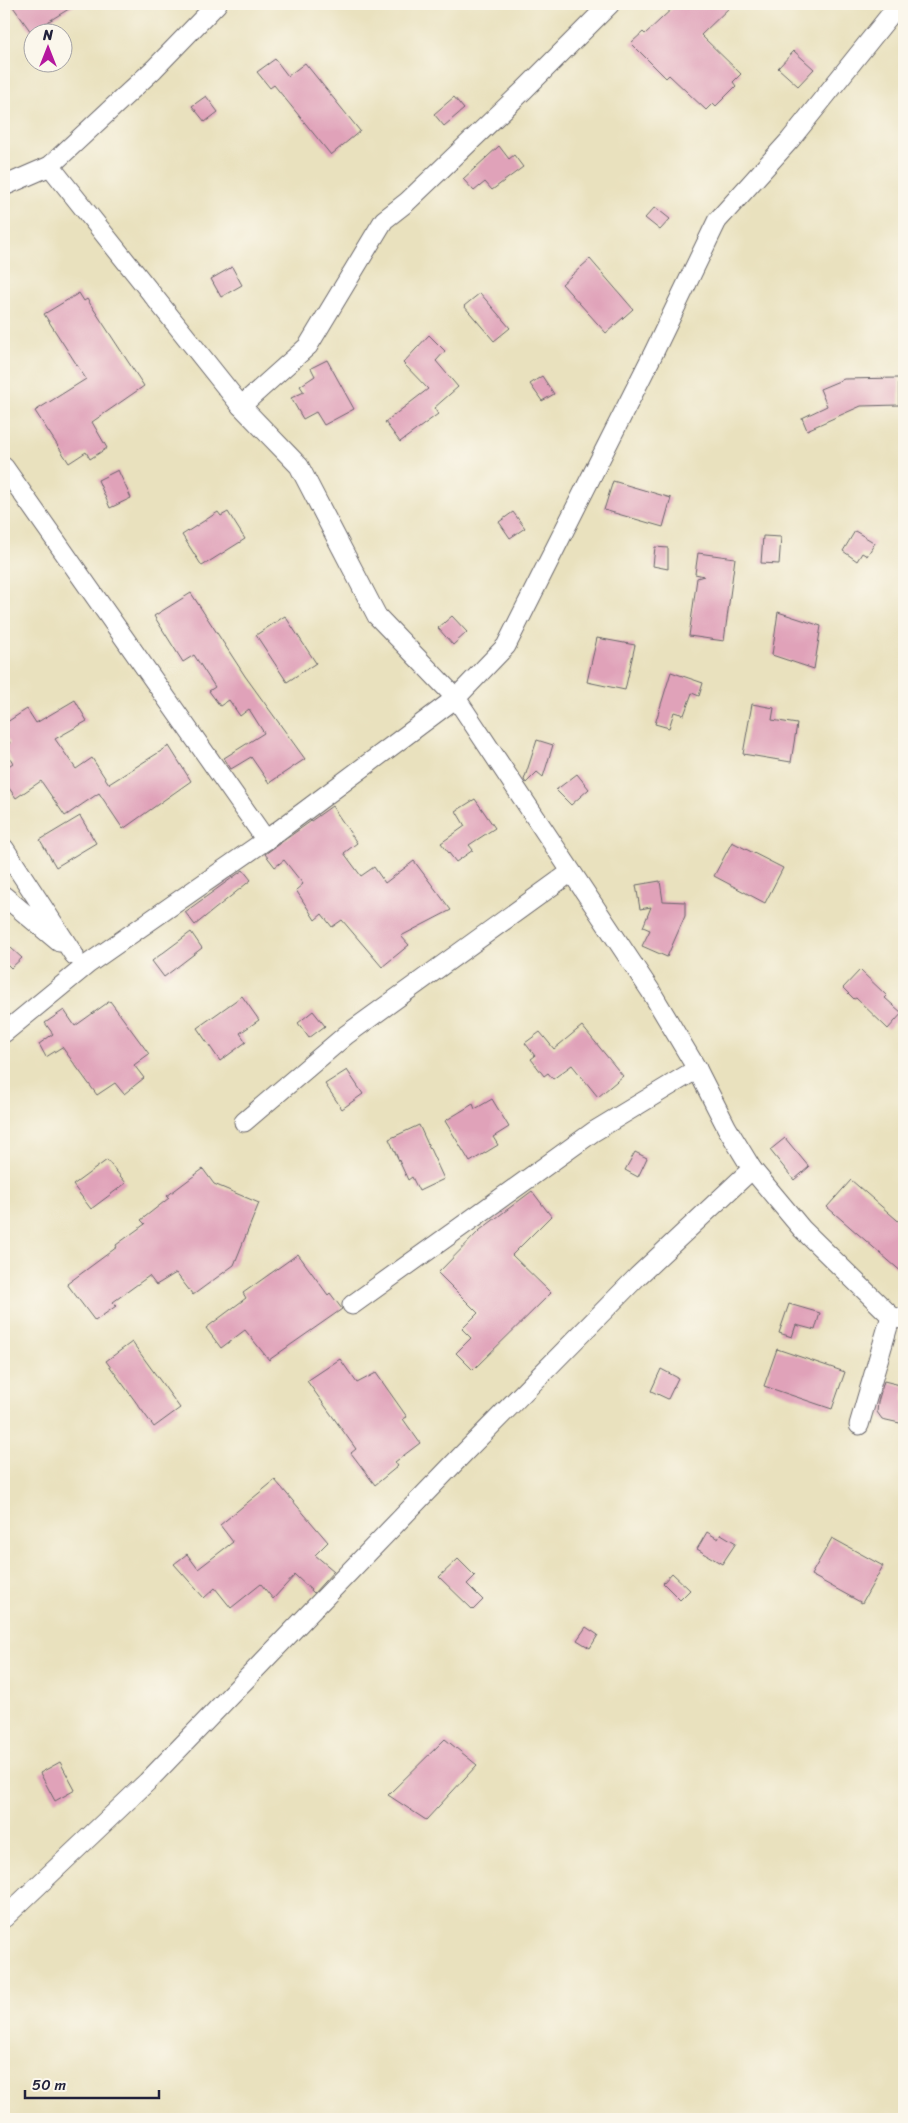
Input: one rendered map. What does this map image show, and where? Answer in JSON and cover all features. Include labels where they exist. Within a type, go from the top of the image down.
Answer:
[{"type":"street","points":[[4,186],[50,166],[154,69],[217,4]]},
{"type":"street","points":[[241,406],[308,346],[384,220],[406,202],[516,98],[610,4]]},
{"type":"street","points":[[4,1033],[81,959],[266,840],[456,698],[506,646],[653,354],[717,221],[790,140],[899,4]]},
{"type":"street","points":[[50,166],[241,406],[299,466],[377,616],[456,698],[650,990],[697,1069],[727,1128],[752,1169],[802,1228],[898,1318],[859,1425]]},
{"type":"street","points":[[4,467],[266,840]]},
{"type":"street","points":[[4,848],[81,959]]},
{"type":"street","points":[[244,1122],[346,1035],[571,872]]},
{"type":"street","points":[[4,896],[81,959]]},
{"type":"street","points":[[352,1305],[593,1132],[697,1069]]},
{"type":"street","points":[[4,1918],[147,1782],[456,1461],[630,1284],[752,1169]]},
{"type":"building","points":[[11,4],[77,4],[47,22],[24,22]]},
{"type":"building","points":[[677,4],[733,4],[701,35],[741,74],[733,82],[736,86],[716,106],[713,103],[706,110],[669,75],[666,78],[631,43],[643,32],[645,34]]},
{"type":"building","points":[[794,51],[814,69],[798,86],[778,68]]},
{"type":"building","points":[[275,59],[288,76],[305,63],[360,131],[331,155],[274,85],[270,88],[257,72]]},
{"type":"building","points":[[206,96],[218,112],[205,122],[192,106]]},
{"type":"building","points":[[454,97],[464,109],[444,126],[434,114]]},
{"type":"building","points":[[499,146],[509,159],[514,155],[523,167],[492,190],[485,182],[474,191],[463,179]]},
{"type":"building","points":[[655,207],[670,219],[660,230],[645,218]]},
{"type":"building","points":[[590,259],[633,309],[606,333],[562,284]]},
{"type":"building","points":[[232,267],[242,285],[221,297],[211,279]]},
{"type":"building","points":[[79,293],[84,301],[87,299],[144,386],[92,422],[107,448],[90,459],[86,452],[69,463],[35,411],[86,379],[44,314]]},
{"type":"building","points":[[480,293],[510,328],[494,341],[464,306]]},
{"type":"building","points":[[429,335],[445,351],[436,361],[458,387],[434,408],[438,414],[400,442],[385,422],[428,389],[403,363]]},
{"type":"building","points":[[327,360],[354,409],[324,425],[316,412],[303,419],[291,398],[304,392],[300,386],[315,376],[311,368]]},
{"type":"building","points":[[542,376],[554,394],[542,401],[530,384]]},
{"type":"building","points":[[899,378],[899,405],[861,406],[807,430],[802,418],[827,406],[820,389],[844,379]]},
{"type":"building","points":[[118,470],[131,498],[110,508],[98,480]]},
{"type":"building","points":[[613,481],[671,498],[663,527],[604,510]]},
{"type":"building","points":[[218,512],[221,516],[228,512],[245,539],[202,566],[182,535]]},
{"type":"building","points":[[513,512],[525,528],[510,538],[499,522]]},
{"type":"building","points":[[855,531],[875,543],[867,556],[862,553],[857,561],[843,551]]},
{"type":"building","points":[[763,536],[781,537],[779,564],[761,563]]},
{"type":"building","points":[[655,547],[668,548],[668,569],[653,566]]},
{"type":"building","points":[[698,553],[735,558],[724,641],[689,636],[697,578],[704,576],[695,574]]},
{"type":"building","points":[[191,593],[245,676],[305,759],[269,783],[251,757],[231,769],[224,758],[264,733],[249,709],[240,716],[229,700],[220,706],[209,691],[215,687],[194,655],[183,662],[154,616]]},
{"type":"building","points":[[778,612],[821,626],[814,669],[772,655]]},
{"type":"building","points":[[285,616],[316,663],[287,682],[256,635]]},
{"type":"building","points":[[452,616],[467,632],[453,645],[438,628]]},
{"type":"building","points":[[597,638],[635,645],[625,690],[587,682]]},
{"type":"building","points":[[671,672],[703,683],[699,696],[692,693],[684,715],[674,712],[669,728],[655,724]]},
{"type":"building","points":[[75,700],[87,721],[55,739],[76,769],[92,758],[109,784],[169,746],[191,781],[123,829],[99,793],[65,816],[41,781],[16,798],[4,781],[4,769],[13,763],[4,748],[10,743],[4,734],[4,724],[27,709],[36,723]]},
{"type":"building","points":[[752,704],[774,708],[772,720],[797,724],[791,762],[743,754]]},
{"type":"building","points":[[537,740],[553,745],[543,777],[537,772],[526,783],[524,780]]},
{"type":"building","points":[[577,774],[589,789],[571,805],[556,790]]},
{"type":"building","points":[[475,799],[495,828],[469,845],[473,850],[456,862],[441,843],[465,826],[456,811]]},
{"type":"building","points":[[332,806],[357,843],[344,853],[361,876],[374,867],[385,883],[414,861],[451,910],[401,936],[409,945],[382,967],[342,920],[332,927],[322,914],[315,920],[296,890],[303,884],[284,860],[275,867],[265,854]]},
{"type":"building","points":[[80,816],[96,843],[56,867],[40,840]]},
{"type":"building","points":[[732,842],[783,868],[765,903],[714,876]]},
{"type":"building","points":[[243,870],[251,880],[195,925],[185,912]]},
{"type":"building","points":[[660,881],[663,901],[685,902],[685,916],[667,957],[642,946],[650,930],[643,927],[651,907],[640,909],[636,885]]},
{"type":"building","points":[[191,932],[202,948],[164,977],[152,961]]},
{"type":"building","points":[[11,948],[22,958],[11,968],[4,961],[4,955]]},
{"type":"building","points":[[860,970],[887,996],[885,998],[902,1013],[888,1029],[843,988]]},
{"type":"building","points":[[242,996],[259,1020],[240,1033],[246,1042],[220,1061],[197,1028]]},
{"type":"building","points":[[110,1001],[149,1054],[134,1065],[144,1078],[124,1094],[115,1083],[97,1095],[62,1047],[46,1057],[39,1044],[53,1034],[45,1023],[64,1010],[75,1026]]},
{"type":"building","points":[[313,1011],[325,1026],[309,1038],[298,1023]]},
{"type":"building","points":[[582,1026],[623,1076],[598,1097],[572,1065],[553,1079],[548,1073],[544,1076],[531,1059],[535,1056],[525,1043],[540,1032],[554,1049]]},
{"type":"building","points":[[347,1070],[363,1094],[342,1109],[325,1084]]},
{"type":"building","points":[[492,1099],[509,1127],[493,1137],[498,1145],[470,1162],[445,1121],[473,1104],[475,1109]]},
{"type":"building","points":[[419,1125],[444,1179],[419,1191],[412,1177],[408,1180],[389,1139]]},
{"type":"building","points":[[785,1138],[809,1167],[794,1180],[770,1150]]},
{"type":"building","points":[[635,1152],[647,1158],[638,1177],[625,1170]]},
{"type":"building","points":[[107,1160],[126,1183],[91,1209],[73,1185]]},
{"type":"building","points":[[203,1169],[214,1184],[259,1203],[234,1265],[193,1295],[176,1273],[156,1285],[149,1276],[113,1302],[116,1306],[95,1321],[67,1284],[145,1224],[141,1220],[169,1198],[167,1196]]},
{"type":"building","points":[[851,1180],[904,1226],[904,1274],[827,1207]]},
{"type":"building","points":[[532,1191],[551,1216],[512,1255],[551,1293],[473,1370],[456,1353],[471,1338],[462,1329],[478,1313],[438,1273],[480,1230]]},
{"type":"building","points":[[298,1254],[328,1295],[330,1293],[342,1309],[269,1360],[245,1330],[221,1348],[206,1328],[246,1298],[243,1293]]},
{"type":"building","points":[[789,1304],[820,1313],[815,1330],[796,1325],[792,1337],[779,1333]]},
{"type":"building","points":[[132,1342],[180,1408],[154,1427],[106,1361]]},
{"type":"building","points":[[777,1349],[845,1372],[832,1409],[764,1386]]},
{"type":"building","points":[[340,1359],[357,1383],[376,1373],[407,1417],[403,1419],[420,1443],[395,1462],[398,1466],[375,1485],[351,1453],[356,1449],[307,1381]]},
{"type":"building","points":[[661,1369],[678,1378],[668,1399],[651,1391]]},
{"type":"building","points":[[884,1381],[904,1386],[904,1424],[882,1419],[877,1412]]},
{"type":"building","points":[[275,1480],[328,1542],[315,1555],[334,1571],[314,1593],[295,1575],[273,1599],[261,1584],[231,1608],[215,1588],[204,1598],[174,1564],[187,1554],[198,1569],[233,1542],[220,1525]]},
{"type":"building","points":[[707,1532],[718,1539],[721,1534],[736,1543],[722,1564],[697,1549]]},
{"type":"building","points":[[832,1538],[883,1566],[862,1603],[811,1575]]},
{"type":"building","points":[[458,1559],[475,1576],[467,1584],[483,1600],[473,1610],[439,1577]]},
{"type":"building","points":[[672,1573],[690,1590],[680,1600],[663,1583]]},
{"type":"building","points":[[586,1627],[598,1635],[590,1648],[577,1640]]},
{"type":"building","points":[[445,1739],[477,1765],[426,1820],[388,1795]]},
{"type":"building","points":[[60,1762],[75,1790],[55,1801],[40,1773]]}]
